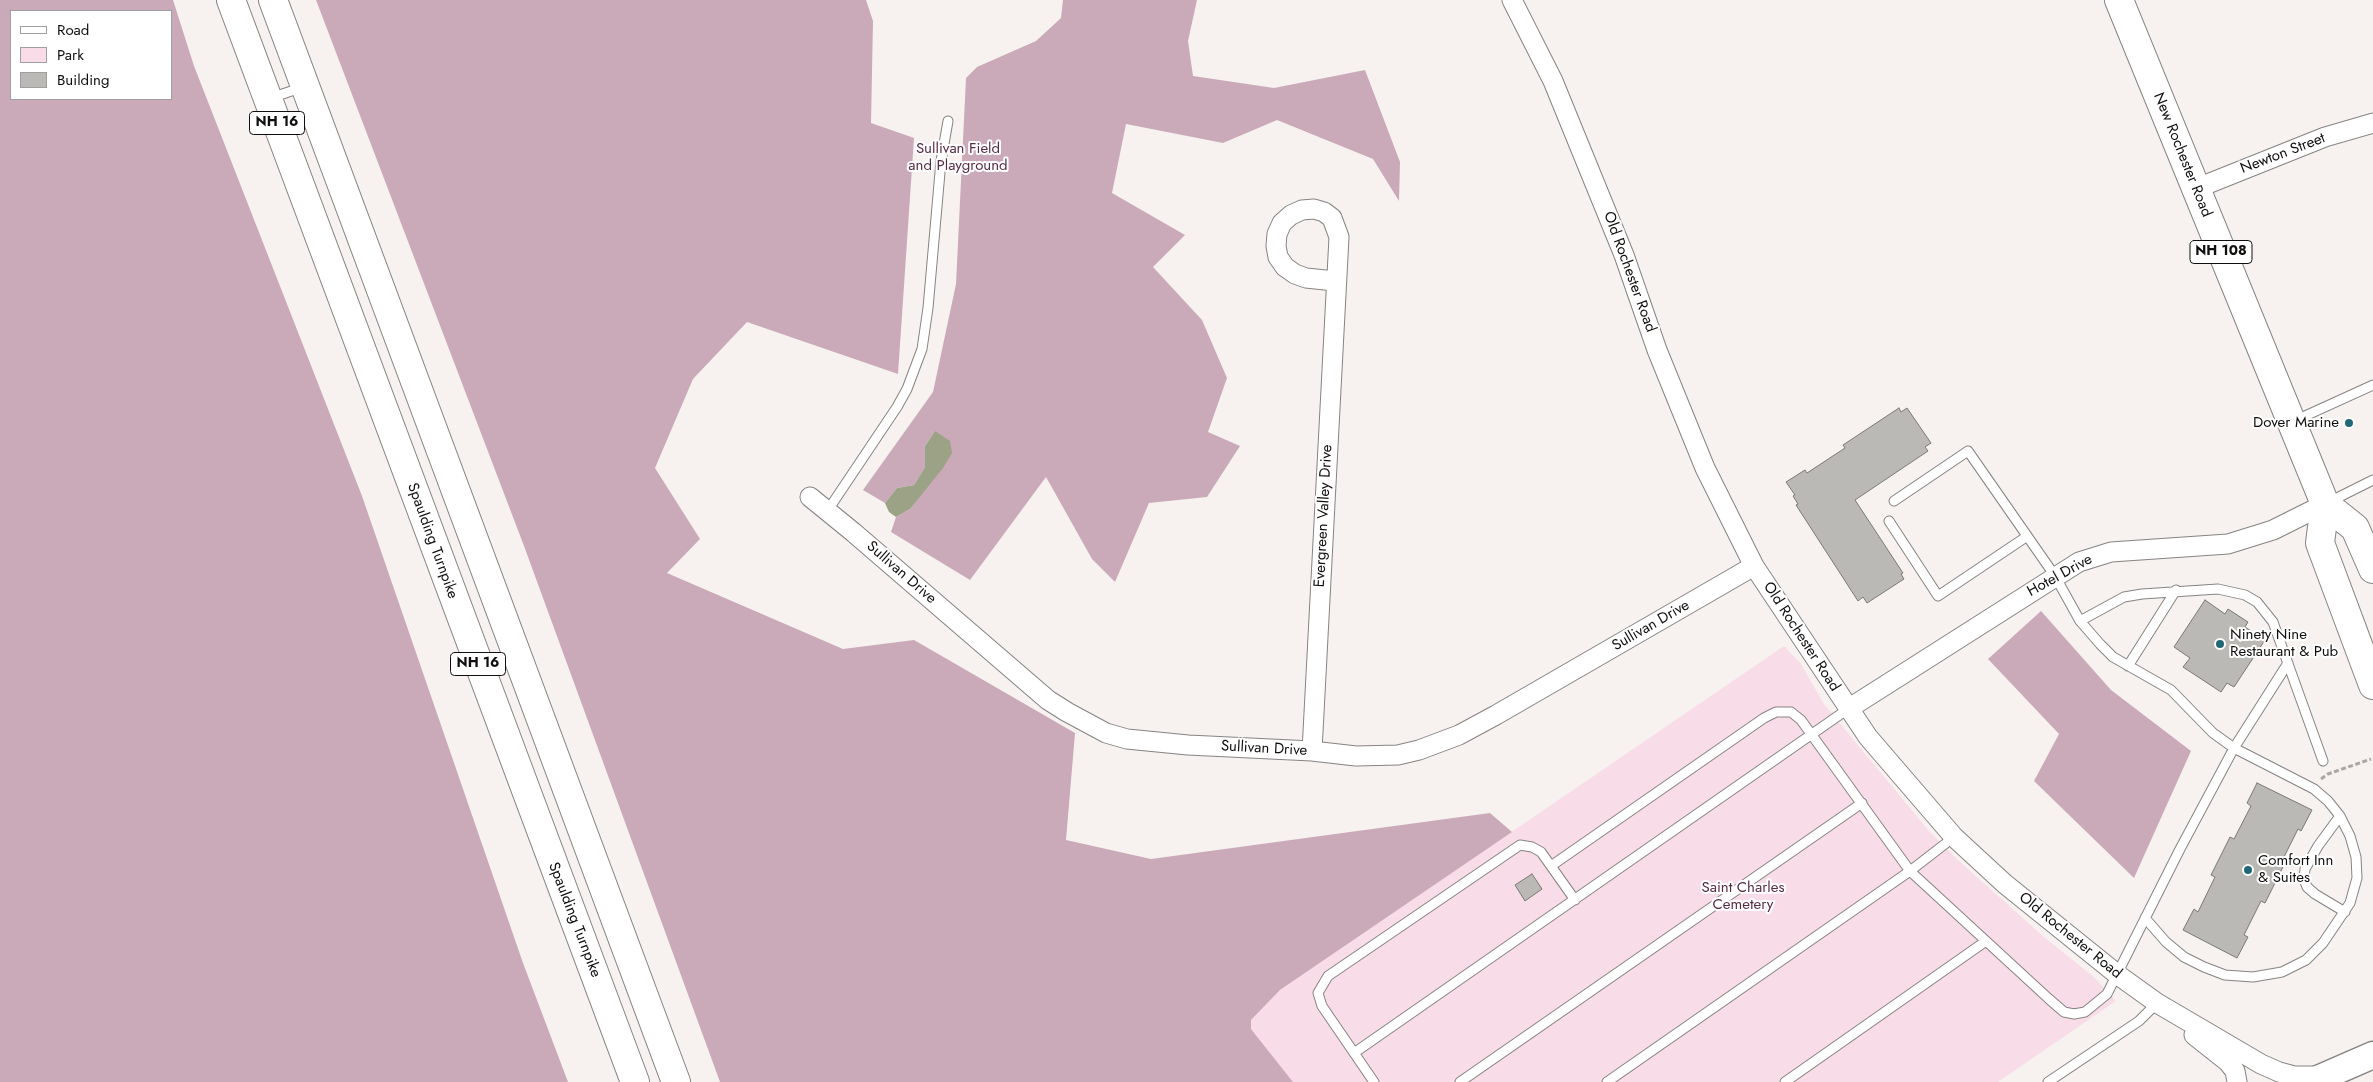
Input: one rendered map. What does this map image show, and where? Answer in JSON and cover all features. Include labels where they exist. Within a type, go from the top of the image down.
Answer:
[{"type":"main road","name":"Spaulding Turnpike","points":[[231,0],[635,1082]]},
{"type":"main road","name":"NH 16","points":[[273,0],[676,1082]]},
{"type":"main road","name":"New Rochester Road","points":[[2126,2],[2195,189],[2326,504],[2355,528],[2373,569]]},
{"type":"main road","points":[[2326,504],[2320,543],[2373,685]]},
{"type":"main road","points":[[652,1017],[692,1082]]},
{"type":"main road","points":[[2318,1079],[2373,1055]]},
{"type":"street","name":"Old Rochester Road","points":[[1512,0],[1553,81],[1624,255],[1684,419],[1708,476],[1754,566],[1848,709],[1894,770],[1954,837],[2005,884],[2118,975],[2156,1003],[2279,1072],[2318,1079]]},
{"type":"street","name":"Newton Street","points":[[2195,189],[2325,137],[2373,123]]},
{"type":"street","name":"Evergreen Valley Drive","points":[[1312,751],[1335,281]]},
{"type":"street","name":"Sullivan Drive","points":[[810,497],[828,510],[1048,700],[1106,733],[1127,739],[1188,745],[1312,751],[1356,756],[1398,755],[1419,750],[1459,735],[1754,566]]},
{"type":"street","name":"Hotel Drive","points":[[1848,709],[2079,562],[2110,552],[2228,544],[2273,530],[2326,504]]},
{"type":"street","points":[[2156,1003],[2228,1062],[2235,1071],[2237,1082]]},
{"type":"lane","points":[[268,99],[306,87]]},
{"type":"lane","points":[[828,510],[897,407],[907,389],[922,349],[928,308],[941,161],[948,121]]},
{"type":"lane","points":[[2292,422],[2373,385]]},
{"type":"lane","points":[[1894,501],[1968,451],[2026,537],[2055,576],[2080,621],[2100,644],[2113,657],[2172,690],[2214,733],[2234,748],[2314,789],[2328,801],[2340,816],[2350,836],[2356,857],[2357,878],[2350,903],[2323,943],[2306,960],[2282,972],[2252,976],[2225,975],[2197,964],[2184,957],[2166,942],[2145,918]]},
{"type":"lane","points":[[2326,504],[2373,480]]},
{"type":"lane","points":[[1889,521],[1938,596],[2026,537]]},
{"type":"lane","points":[[2080,621],[2124,597],[2176,590],[2232,591],[2257,602],[2273,622],[2323,760]]},
{"type":"lane","points":[[2128,666],[2176,590]]},
{"type":"lane","points":[[1551,866],[1764,718],[1776,712],[1791,712],[1801,720],[1910,871],[2064,1012],[2074,1014],[2085,1012],[2107,994],[2234,748],[2288,663]]},
{"type":"lane","points":[[1354,1053],[1848,709]]},
{"type":"lane","points":[[1460,1082],[1862,804]]},
{"type":"lane","points":[[2340,816],[2318,846],[2305,870],[2304,879],[2307,887],[2315,894],[2344,912]]},
{"type":"lane","points":[[1607,1082],[1910,871],[1954,837]]},
{"type":"lane","points":[[1374,1082],[1322,1006],[1318,993],[1328,976],[1520,845],[1532,847],[1540,852],[1575,900]]},
{"type":"lane","points":[[1785,1082],[1986,941]]},
{"type":"lane","points":[[2048,1082],[2140,1021],[2156,1003]]},
{"type":"path","points":[[2314,789],[2320,780],[2328,774],[2371,759]]},
{"type":"green space","name":"Saint Charles Cemetery","points":[[1784,646],[1801,664],[1824,704],[1929,831],[1959,861],[2044,937],[2095,978],[2116,1001],[1998,1082],[1293,1082],[1251,1029],[1251,1020],[1280,990]]},
{"type":"shaded area","points":[[0,0],[173,0],[194,66],[362,496],[523,963],[568,1082],[0,1082]]},
{"type":"shaded area","points":[[316,0],[866,0],[873,21],[871,123],[914,138],[898,374],[747,322],[693,379],[655,468],[700,539],[667,573],[843,649],[914,640],[1075,733],[1066,840],[1151,859],[1490,813],[1512,832],[1280,990],[1251,1020],[1251,1029],[1293,1082],[720,1082],[524,546]]},
{"type":"shaded area","points":[[1063,0],[1197,0],[1188,41],[1193,76],[1274,88],[1365,70],[1400,162],[1399,201],[1373,159],[1277,120],[1223,143],[1126,124],[1112,193],[1185,235],[1153,267],[1202,320],[1227,378],[1208,432],[1240,446],[1207,497],[1149,503],[1115,582],[1092,559],[1046,477],[970,580],[891,532],[896,517],[910,509],[923,491],[935,431],[925,446],[925,467],[914,485],[897,488],[885,503],[863,490],[933,392],[956,284],[966,78],[977,67],[1036,41],[1061,18]]},
{"type":"shaded area","points":[[935,431],[950,441],[952,453],[943,468],[910,509],[896,517],[889,512],[885,503],[897,488],[914,485],[925,467],[925,446]]},
{"type":"shaded area","points":[[2041,611],[2111,690],[2191,751],[2134,878],[2034,781],[2059,734],[1988,659]]},
{"type":"building","points":[[1899,408],[1901,412],[1907,408],[1931,443],[1925,447],[1928,451],[1855,500],[1903,573],[1901,574],[1904,579],[1867,603],[1863,597],[1858,601],[1796,505],[1798,504],[1793,496],[1795,495],[1786,482],[1805,470],[1807,473],[1845,448],[1843,445]]},
{"type":"building","name":"Ninety Nine Restaurant & Pub","points":[[2205,600],[2225,614],[2228,609],[2248,622],[2245,627],[2265,640],[2234,687],[2227,683],[2221,692],[2183,667],[2190,658],[2174,647]]},
{"type":"building","name":"Comfort Inn & Suites","points":[[2257,783],[2312,810],[2301,831],[2298,829],[2281,863],[2284,865],[2265,903],[2261,901],[2244,935],[2248,937],[2237,958],[2183,930],[2194,909],[2198,912],[2215,877],[2211,875],[2230,837],[2234,839],[2251,806],[2247,803]]},
{"type":"building","points":[[1532,874],[1542,889],[1525,901],[1515,885]]},
{"type":"place","name":"Dover Marine","points":[[2349,423]]},
{"type":"place","name":"Ninety Nine Restaurant & Pub","points":[[2220,644]]},
{"type":"place","name":"Comfort Inn & Suites","points":[[2248,870]]},
{"type":"park label","name":"Sullivan Field and Playground","points":[[958,158]]}]
